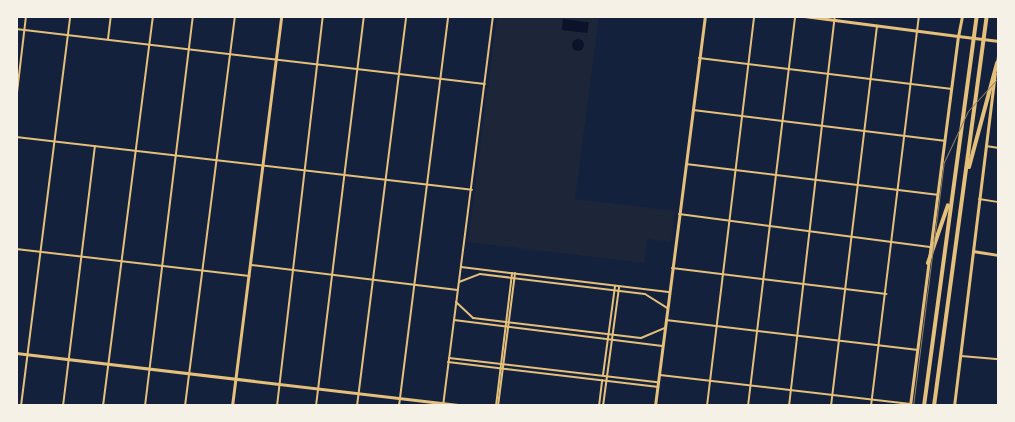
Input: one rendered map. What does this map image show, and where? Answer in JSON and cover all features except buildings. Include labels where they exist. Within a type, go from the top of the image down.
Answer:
[{"type":"highway","points":[[924,406],[977,16]]},
{"type":"highway","points":[[934,406],[987,16]]},
{"type":"highway","points":[[967,171],[997,63]]},
{"type":"highway","points":[[928,263],[953,186]]},
{"type":"main road","points":[[232,406],[281,16]]},
{"type":"main road","points":[[804,16],[835,18],[877,26],[999,41]]},
{"type":"main road","points":[[910,405],[950,89],[962,16]]},
{"type":"main road","points":[[954,406],[999,48]]},
{"type":"main road","points":[[16,353],[149,367],[469,406]]},
{"type":"street","points":[[16,101],[26,16]]},
{"type":"street","points":[[21,406],[70,16]]},
{"type":"street","points":[[108,39],[111,16]]},
{"type":"street","points":[[103,406],[153,16]]},
{"type":"street","points":[[145,406],[193,16]]},
{"type":"street","points":[[185,406],[235,16]]},
{"type":"street","points":[[278,406],[322,16]]},
{"type":"street","points":[[316,406],[346,175],[364,16]]},
{"type":"street","points":[[357,406],[406,16]]},
{"type":"street","points":[[399,406],[448,16]]},
{"type":"street","points":[[443,404],[493,16]]},
{"type":"street","points":[[655,406],[705,16]]},
{"type":"street","points":[[707,406],[731,221],[754,16]]},
{"type":"street","points":[[748,406],[795,16]]},
{"type":"street","points":[[871,406],[919,16]]},
{"type":"street","points":[[789,406],[835,18]]},
{"type":"street","points":[[830,406],[846,289],[877,26]]},
{"type":"street","points":[[16,29],[231,52],[485,84]]},
{"type":"street","points":[[699,58],[950,89]]},
{"type":"street","points":[[993,93],[999,94]]},
{"type":"street","points":[[693,110],[944,141]]},
{"type":"street","points":[[16,137],[263,164],[472,190]]},
{"type":"street","points":[[62,406],[95,146]]},
{"type":"street","points":[[986,146],[999,148]]},
{"type":"street","points":[[686,164],[937,195]]},
{"type":"street","points":[[979,199],[999,202]]},
{"type":"street","points":[[679,214],[930,247]]},
{"type":"street","points":[[16,249],[81,255],[249,276]]},
{"type":"street","points":[[973,251],[999,255]]},
{"type":"street","points":[[250,265],[458,290]]},
{"type":"street","points":[[460,267],[669,292]]},
{"type":"street","points":[[672,268],[886,294]]},
{"type":"street","points":[[481,275],[482,270]]},
{"type":"street","points":[[497,406],[497,388],[508,300],[511,279],[514,273]]},
{"type":"street","points":[[497,406],[502,389],[515,279],[514,273]]},
{"type":"street","points":[[458,283],[481,275],[564,284],[649,295],[667,308]]},
{"type":"street","points":[[534,276],[534,281]]},
{"type":"street","points":[[564,284],[565,280]]},
{"type":"street","points":[[599,406],[615,286]]},
{"type":"street","points":[[603,406],[619,286]]},
{"type":"street","points":[[649,295],[650,290]]},
{"type":"street","points":[[508,300],[512,301]]},
{"type":"street","points":[[456,302],[473,318],[641,338],[665,328]]},
{"type":"street","points":[[472,322],[473,318]]},
{"type":"street","points":[[454,320],[662,346]]},
{"type":"street","points":[[666,320],[916,350]]},
{"type":"street","points":[[558,332],[559,328]]},
{"type":"street","points":[[960,356],[999,359]]},
{"type":"street","points":[[605,357],[610,358]]},
{"type":"street","points":[[449,358],[658,382]]},
{"type":"street","points":[[475,365],[476,361]]},
{"type":"street","points":[[448,362],[657,387]]},
{"type":"street","points":[[659,374],[910,405]]},
{"type":"street","points":[[630,384],[631,379]]},
{"type":"street","points":[[497,388],[502,389]]},
{"type":"shaded area","points":[[497,16],[599,16],[575,199],[675,211],[671,242],[647,239],[644,263],[468,242]]},
{"type":"shaded area","points":[[563,19],[589,22],[587,33],[562,30]]},
{"type":"shaded area","points":[[576,39],[580,39],[584,45],[580,51],[576,51],[572,47],[572,43]]},
{"type":"railway","points":[[913,406],[944,162],[968,111],[999,77]]}]
